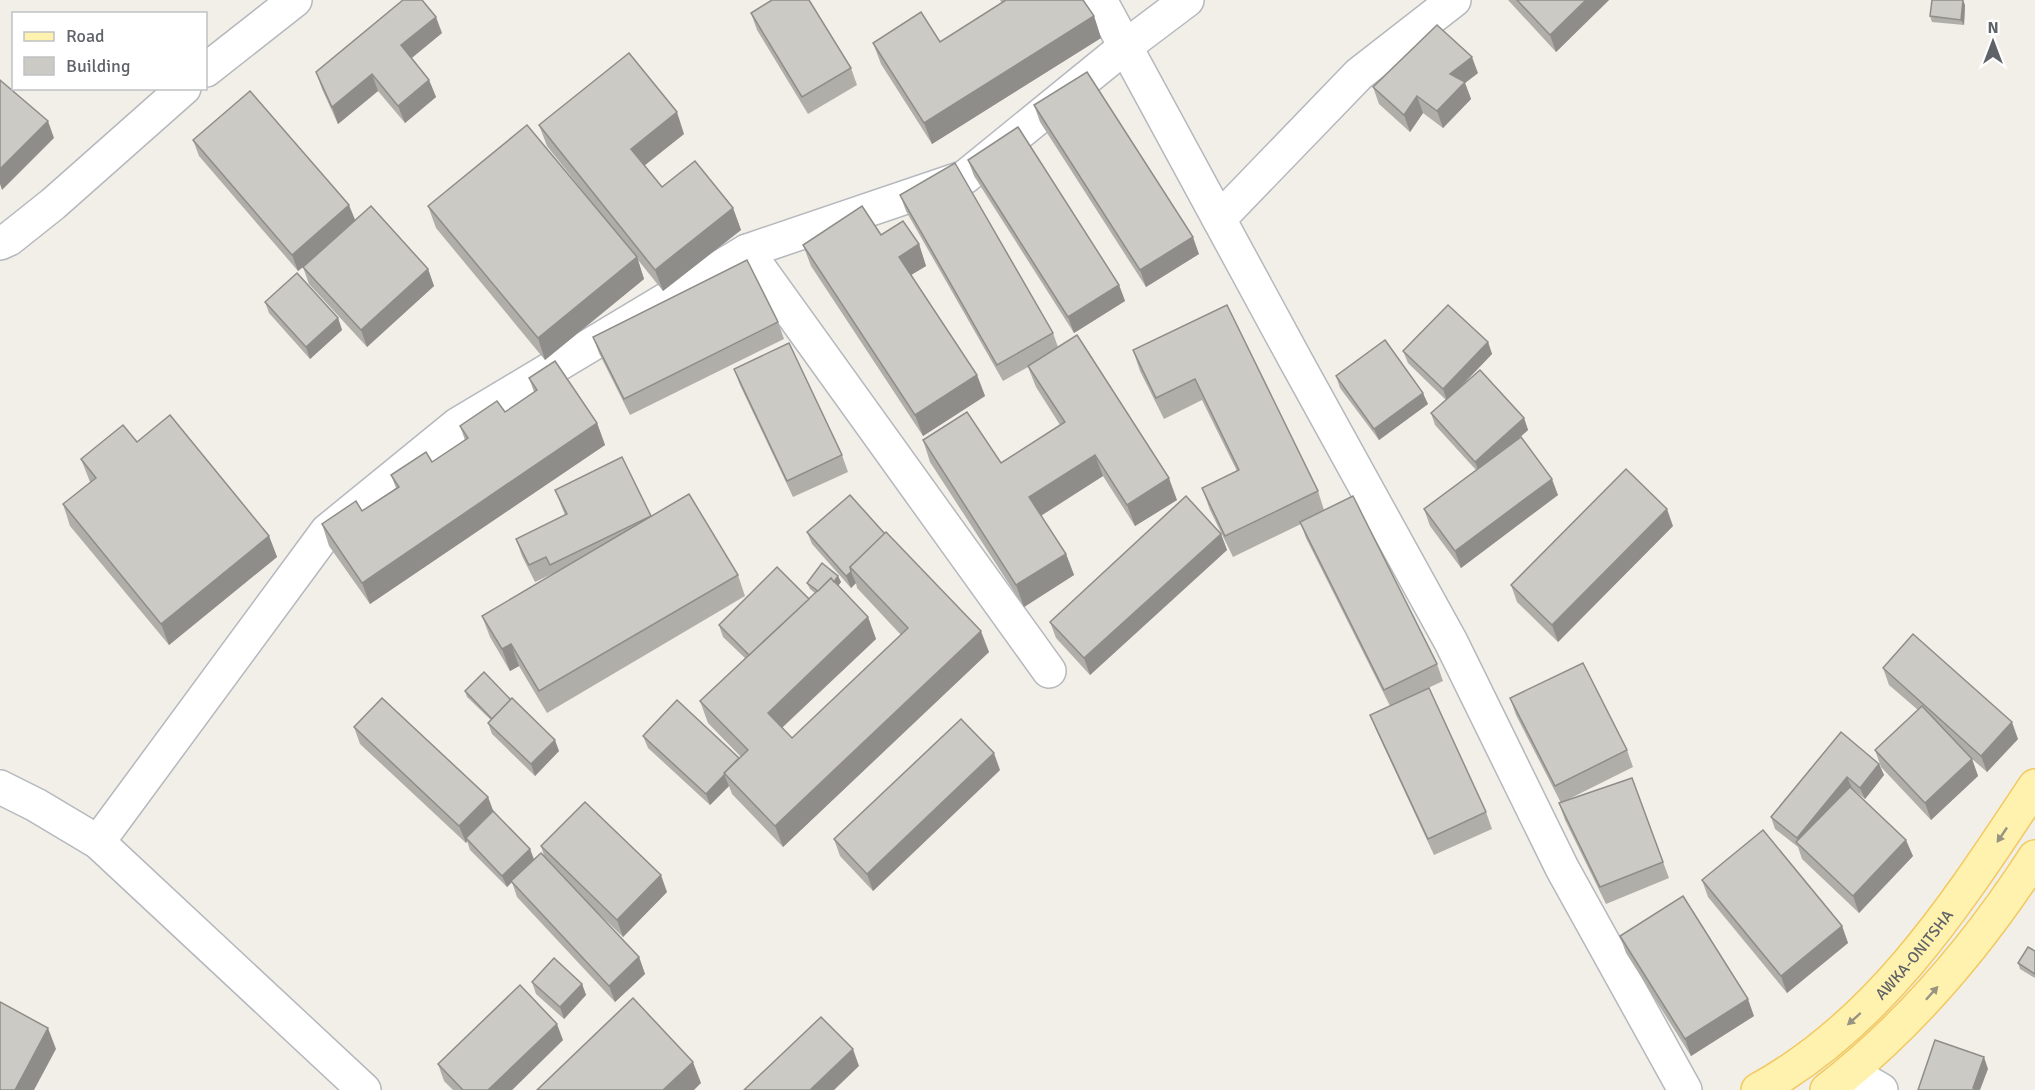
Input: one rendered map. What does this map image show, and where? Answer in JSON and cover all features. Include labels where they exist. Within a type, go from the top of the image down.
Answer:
[{"type":"main road","name":"AWKA-ONITSHA","points":[[1758,1090],[1819,1051],[1863,1011],[1911,961],[1957,902],[2035,786]]},
{"type":"main road","points":[[1839,1081],[1922,1004],[1959,964],[2002,908],[2035,857]]},
{"type":"street","points":[[207,69],[295,0]]},
{"type":"street","points":[[1100,0],[1451,642],[1562,868],[1685,1090]]},
{"type":"street","points":[[98,842],[327,531],[457,425],[747,251],[965,177],[1126,46],[1187,0]]},
{"type":"street","points":[[1219,219],[1359,74],[1454,0]]},
{"type":"street","points":[[0,243],[9,239],[53,204],[182,90]]},
{"type":"street","points":[[747,251],[1049,671]]},
{"type":"street","points":[[0,787],[36,805],[98,842],[364,1090]]},
{"type":"street","points":[[1839,1081],[1881,1090]]},
{"type":"building","points":[[403,0],[422,0],[436,17],[401,45],[429,80],[398,106],[372,74],[332,107],[316,72]]},
{"type":"building","points":[[772,0],[809,0],[851,68],[802,97],[751,13]]},
{"type":"building","points":[[1006,0],[1083,0],[1094,16],[924,123],[873,43],[921,12],[940,42]]},
{"type":"building","points":[[1517,0],[1586,0],[1550,35]]},
{"type":"building","points":[[1932,0],[1963,0],[1961,20],[1930,16]]},
{"type":"building","points":[[1437,25],[1472,57],[1450,74],[1465,82],[1437,111],[1417,96],[1404,115],[1373,87]]},
{"type":"building","points":[[629,53],[677,112],[631,149],[662,187],[695,161],[733,208],[655,270],[539,125]]},
{"type":"building","points":[[1087,72],[1193,237],[1140,270],[1034,105]]},
{"type":"building","points":[[0,80],[48,121],[0,169]]},
{"type":"building","points":[[250,91],[349,205],[292,255],[193,140]]},
{"type":"building","points":[[527,125],[637,257],[538,338],[428,206]]},
{"type":"building","points":[[1018,127],[1119,285],[1068,317],[968,160]]},
{"type":"building","points":[[955,163],[1053,333],[997,365],[900,195]]},
{"type":"building","points":[[371,206],[428,269],[361,330],[303,267]]},
{"type":"building","points":[[862,206],[881,235],[903,221],[919,244],[899,257],[977,375],[915,415],[803,245]]},
{"type":"building","points":[[747,260],[778,322],[624,399],[593,337]]},
{"type":"building","points":[[297,273],[338,318],[306,347],[265,302]]},
{"type":"building","points":[[1227,305],[1318,491],[1225,536],[1202,488],[1239,470],[1195,379],[1156,398],[1133,350]]},
{"type":"building","points":[[1448,305],[1488,342],[1443,389],[1403,351]]},
{"type":"building","points":[[1077,335],[1169,478],[1127,505],[1095,455],[1029,497],[1066,554],[1016,585],[923,440],[967,412],[1001,463],[1065,422],[1028,366]]},
{"type":"building","points":[[1385,340],[1423,393],[1374,429],[1336,376]]},
{"type":"building","points":[[789,343],[842,455],[787,481],[734,369]]},
{"type":"building","points":[[555,361],[597,423],[362,583],[322,524],[356,501],[362,511],[399,487],[391,475],[426,452],[432,462],[468,438],[460,426],[497,401],[505,412],[537,390],[529,378]]},
{"type":"building","points":[[1480,370],[1524,418],[1475,462],[1431,413]]},
{"type":"building","points":[[170,415],[269,536],[161,624],[63,504],[96,478],[81,459],[123,425],[137,442]]},
{"type":"building","points":[[1521,437],[1552,479],[1455,551],[1424,509]]},
{"type":"building","points":[[622,457],[651,516],[550,565],[546,557],[529,565],[516,539],[567,514],[555,490]]},
{"type":"building","points":[[1626,469],[1667,509],[1552,625],[1511,585]]},
{"type":"building","points":[[689,494],[738,575],[539,691],[511,644],[502,649],[482,616]]},
{"type":"building","points":[[850,495],[885,534],[850,567],[851,572],[846,576],[807,532]]},
{"type":"building","points":[[1186,496],[1221,534],[1084,658],[1050,622]]},
{"type":"building","points":[[1353,496],[1437,664],[1384,690],[1300,522]]},
{"type":"building","points":[[886,532],[981,631],[775,826],[724,773],[748,750],[700,701],[831,578],[868,617],[768,713],[792,738],[908,628],[850,567]]},
{"type":"building","points":[[822,563],[838,576],[834,582],[831,578],[818,591],[807,583]]},
{"type":"building","points":[[777,567],[809,599],[749,655],[719,625]]},
{"type":"building","points":[[1913,634],[2012,722],[1981,756],[1883,668]]},
{"type":"building","points":[[1583,663],[1627,750],[1555,786],[1510,698]]},
{"type":"building","points":[[484,672],[511,700],[492,719],[465,691]]},
{"type":"building","points":[[1429,688],[1486,812],[1428,839],[1370,715]]},
{"type":"building","points":[[382,698],[488,797],[459,826],[354,727]]},
{"type":"building","points":[[512,698],[555,740],[531,764],[488,723]]},
{"type":"building","points":[[677,700],[739,758],[706,794],[643,736]]},
{"type":"building","points":[[1922,706],[1972,759],[1925,803],[1875,750]]},
{"type":"building","points":[[961,719],[994,753],[867,874],[834,839]]},
{"type":"building","points":[[1841,732],[1879,764],[1860,788],[1847,777],[1797,838],[1771,817]]},
{"type":"building","points":[[1632,778],[1663,862],[1600,887],[1559,803]]},
{"type":"building","points":[[1850,787],[1906,840],[1853,896],[1796,842]]},
{"type":"building","points":[[585,802],[661,875],[617,920],[541,846]]},
{"type":"building","points":[[493,811],[530,849],[502,876],[466,838]]},
{"type":"building","points":[[1763,830],[1842,926],[1781,976],[1702,880]]},
{"type":"building","points":[[541,853],[639,957],[609,986],[511,881]]},
{"type":"building","points":[[1683,896],[1748,999],[1685,1039],[1620,936]]},
{"type":"building","points":[[2028,947],[2035,951],[2035,974],[2018,963]]},
{"type":"building","points":[[554,958],[582,984],[560,1007],[532,982]]},
{"type":"building","points":[[520,985],[557,1024],[488,1090],[463,1090],[438,1064]]},
{"type":"building","points":[[633,998],[693,1062],[663,1090],[537,1090]]},
{"type":"building","points":[[0,1002],[48,1028],[15,1090],[0,1090]]},
{"type":"building","points":[[821,1017],[853,1049],[810,1090],[744,1090]]},
{"type":"building","points":[[1935,1040],[1984,1057],[1973,1088],[1979,1090],[1918,1090]]}]
